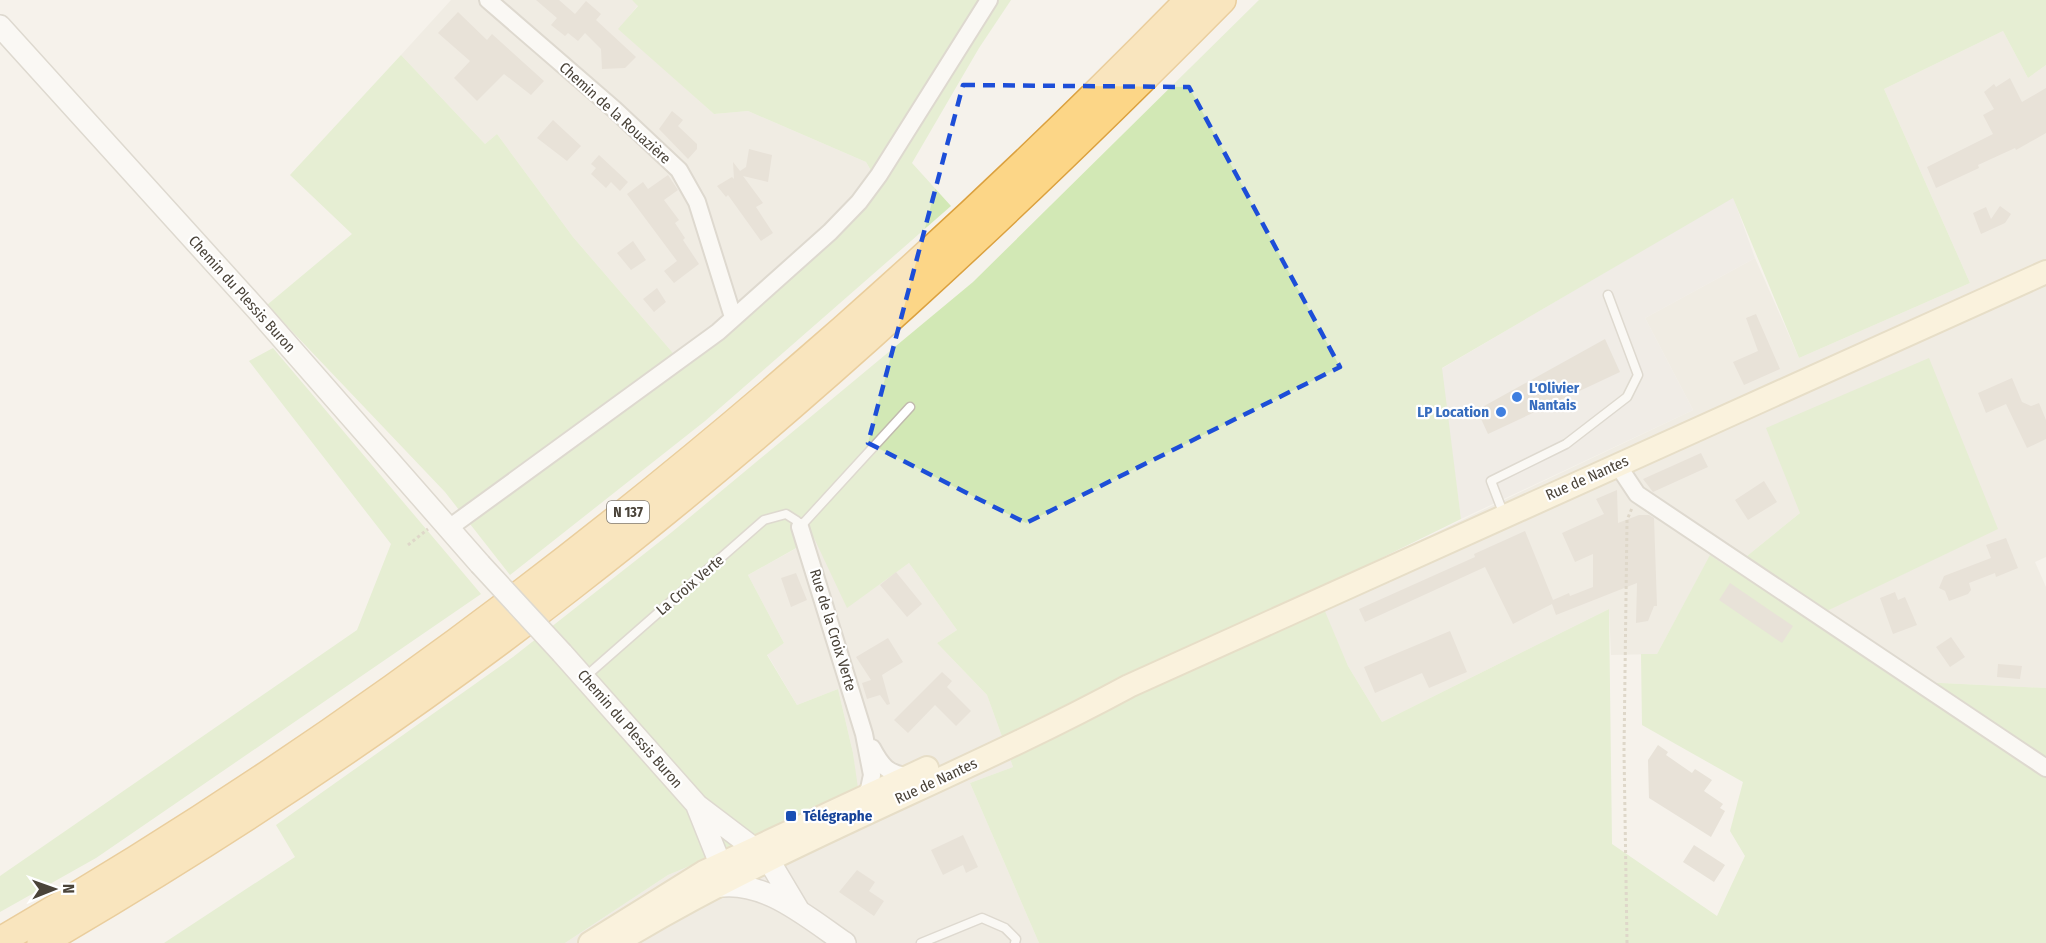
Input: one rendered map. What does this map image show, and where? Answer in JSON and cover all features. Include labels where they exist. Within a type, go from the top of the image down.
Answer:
[{"type":"highway","name":"N 137","points":[[0,940],[180,830],[328,733],[443,651],[641,502],[874,304],[1009,178],[1190,0]]},
{"type":"highway","name":"N 137","points":[[41,943],[159,871],[317,768],[498,642],[590,572],[763,430],[926,287],[1106,116],[1222,0]]},
{"type":"main road","name":"Rue de Nantes","points":[[616,943],[738,865],[799,839],[883,785],[1063,710],[1129,686],[2046,272]]},
{"type":"main road","name":"Rue de Nantes","points":[[799,839],[883,785]]},
{"type":"main road","points":[[590,943],[806,832],[883,785]]},
{"type":"street","name":"Chemin de la Rouazière","points":[[488,0],[614,109],[679,170],[697,202],[733,317]]},
{"type":"street","points":[[445,524],[710,338],[830,232],[859,202],[879,175],[988,0]]},
{"type":"street","name":"Chemin du Plessis Buron","points":[[0,26],[259,312],[480,564],[585,677],[697,805],[738,865],[778,892]]},
{"type":"street","points":[[1617,464],[1637,494],[2046,768]]},
{"type":"street","name":"Rue de la Croix Verte","points":[[800,527],[864,734],[883,785]]},
{"type":"street","points":[[714,827],[756,835],[799,839],[778,892]]},
{"type":"street","points":[[714,827],[738,865],[744,885],[778,892],[799,911],[845,943]]},
{"type":"lane","points":[[1504,516],[1491,481],[1566,444],[1627,397],[1638,375],[1608,295]]},
{"type":"lane","points":[[800,527],[910,407]]},
{"type":"lane","name":"La Croix Verte","points":[[585,677],[764,520],[786,514],[797,521],[800,527]]},
{"type":"lane","points":[[921,943],[982,918],[1005,928],[1016,939],[1015,943]]},
{"type":"path","points":[[1628,943],[1624,751],[1627,520],[1637,494]]},
{"type":"path","points":[[408,545],[445,524]]},
{"type":"highlighted area","points":[[963,85],[1189,87],[1340,367],[1026,523],[868,443]]},
{"type":"shaded area","points":[[451,0],[632,0],[638,5],[619,29],[714,114],[748,111],[866,162],[881,189],[819,253],[685,367],[573,237],[497,134],[485,144],[401,55]]},
{"type":"shaded area","points":[[2003,31],[2028,78],[2046,65],[2046,557],[2035,562],[2046,587],[2046,688],[1899,681],[1807,620],[1997,529],[1800,513],[1731,569],[1710,556],[1657,654],[1611,655],[1609,609],[1382,722],[1348,666],[1315,590],[1693,410],[1645,318],[1755,258],[1799,358],[1970,283],[1884,89]]},
{"type":"shaded area","points":[[1733,197],[1755,258],[1645,318],[1693,410],[1461,519],[1441,369]]},
{"type":"shaded area","points":[[815,538],[847,607],[909,563],[957,630],[937,643],[987,695],[1013,767],[970,783],[1039,943],[565,943],[668,875],[781,828],[857,788],[853,753],[838,689],[797,705],[767,654],[784,643],[748,575]]},
{"type":"green space","points":[[632,0],[1011,0],[979,48],[912,163],[951,206],[705,421],[510,575],[445,492],[267,305],[352,234],[290,175],[401,55],[485,144],[497,134],[573,237],[685,367],[819,253],[881,188],[866,162],[748,111],[714,114],[618,29],[638,6]]},
{"type":"green space","points":[[1259,0],[2046,0],[2046,65],[2028,78],[2003,31],[1884,89],[1970,283],[1799,358],[1733,198],[1442,368],[1461,519],[1316,590],[1348,666],[1382,722],[1609,609],[1612,844],[1717,916],[1745,856],[1730,831],[1743,782],[1642,725],[1641,654],[1657,654],[1710,555],[1731,569],[1800,513],[1766,428],[1929,358],[1998,529],[1808,620],[1899,681],[2046,688],[2046,943],[1039,943],[970,783],[1013,767],[987,695],[937,643],[957,630],[909,563],[847,608],[814,538],[748,575],[784,643],[767,655],[797,705],[838,689],[853,753],[858,788],[781,828],[668,875],[565,943],[164,943],[295,857],[276,825],[513,657],[672,532],[973,282]]},
{"type":"green space","points":[[273,348],[481,594],[96,858],[0,912],[0,876],[357,630],[391,544],[249,361]]},
{"type":"building","points":[[536,0],[559,0],[575,14],[586,1],[601,14],[596,20],[636,57],[625,68],[602,69],[601,49],[585,33],[578,41],[568,33],[565,36],[551,25],[557,18]]},
{"type":"building","points":[[458,12],[487,40],[492,34],[544,81],[531,95],[504,74],[477,101],[454,78],[470,61],[438,33]]},
{"type":"building","points":[[2010,78],[2022,102],[2046,88],[2046,133],[1936,188],[1927,167],[1993,134],[1983,115],[1994,109],[1984,92],[1994,84],[1996,87]]},
{"type":"building","points":[[672,111],[683,120],[678,126],[697,144],[697,149],[688,159],[659,129]]},
{"type":"building","points":[[553,120],[581,146],[567,161],[537,138]]},
{"type":"building","points":[[749,149],[772,155],[768,182],[743,176],[763,203],[756,207],[773,233],[761,241],[728,195],[726,197],[717,186],[732,177],[734,179],[733,162],[740,171],[746,167]]},
{"type":"building","points":[[599,155],[628,182],[620,191],[611,182],[606,188],[591,174],[596,168],[591,164]]},
{"type":"building","points":[[668,175],[678,190],[664,200],[679,220],[675,223],[699,264],[674,283],[664,271],[677,261],[627,194],[643,182],[648,189]]},
{"type":"building","points":[[2000,206],[2011,214],[2005,223],[1981,234],[1973,213],[1986,207],[1991,219]]},
{"type":"building","points":[[633,241],[646,260],[631,270],[617,253]]},
{"type":"building","points":[[657,288],[666,302],[654,312],[643,299]]},
{"type":"building","points":[[1756,314],[1780,369],[1744,385],[1733,362],[1758,351],[1746,318]]},
{"type":"building","points":[[1605,339],[1620,372],[1488,434],[1477,410]]},
{"type":"building","points":[[2012,378],[2022,402],[2031,406],[2039,403],[2046,420],[2046,439],[2027,448],[2006,404],[1986,413],[1978,393]]},
{"type":"building","points":[[1701,453],[1708,467],[1653,492],[1643,479]]},
{"type":"building","points":[[1764,481],[1777,502],[1748,520],[1735,500]]},
{"type":"building","points":[[1617,490],[1618,523],[1639,515],[1649,515],[1654,518],[1657,606],[1654,606],[1648,621],[1636,623],[1637,583],[1556,615],[1552,604],[1513,624],[1485,567],[1365,622],[1359,609],[1475,557],[1474,554],[1525,531],[1553,600],[1593,587],[1593,554],[1575,562],[1562,533],[1604,514],[1596,499]]},
{"type":"building","points":[[2006,538],[2018,568],[1996,577],[1995,573],[1969,583],[1971,590],[1968,594],[1949,601],[1945,591],[1939,588],[1944,576],[1991,558],[1986,545]]},
{"type":"building","points":[[896,572],[922,604],[907,617],[880,585]]},
{"type":"building","points":[[796,573],[807,600],[791,607],[781,578]]},
{"type":"building","points":[[1730,583],[1793,626],[1782,643],[1719,600]]},
{"type":"building","points":[[1895,592],[1898,600],[1905,597],[1917,625],[1893,634],[1880,598]]},
{"type":"building","points":[[1450,631],[1467,672],[1429,688],[1422,673],[1375,693],[1364,667]]},
{"type":"building","points":[[1951,637],[1965,657],[1950,667],[1936,647]]},
{"type":"building","points":[[888,638],[903,662],[882,675],[890,704],[887,705],[880,695],[867,699],[862,683],[871,680],[856,657]]},
{"type":"building","points":[[1998,664],[2022,666],[2020,679],[1997,677]]},
{"type":"building","points":[[942,672],[952,681],[947,687],[971,711],[956,726],[935,705],[908,733],[894,720]]},
{"type":"building","points":[[1658,745],[1668,752],[1666,755],[1692,773],[1695,769],[1712,780],[1704,791],[1723,804],[1720,808],[1725,811],[1711,837],[1649,798],[1648,760]]},
{"type":"building","points":[[963,835],[978,867],[966,873],[963,865],[943,875],[931,850]]},
{"type":"building","points":[[1694,845],[1725,865],[1714,882],[1683,862]]},
{"type":"building","points":[[857,870],[875,882],[869,891],[884,901],[874,916],[839,892]]},
{"type":"place","name":"L'Olivier Nantais","points":[[1517,397]]},
{"type":"place","name":"LP Location","points":[[1501,412]]},
{"type":"place","name":"Télégraphe","points":[[791,816]]}]
